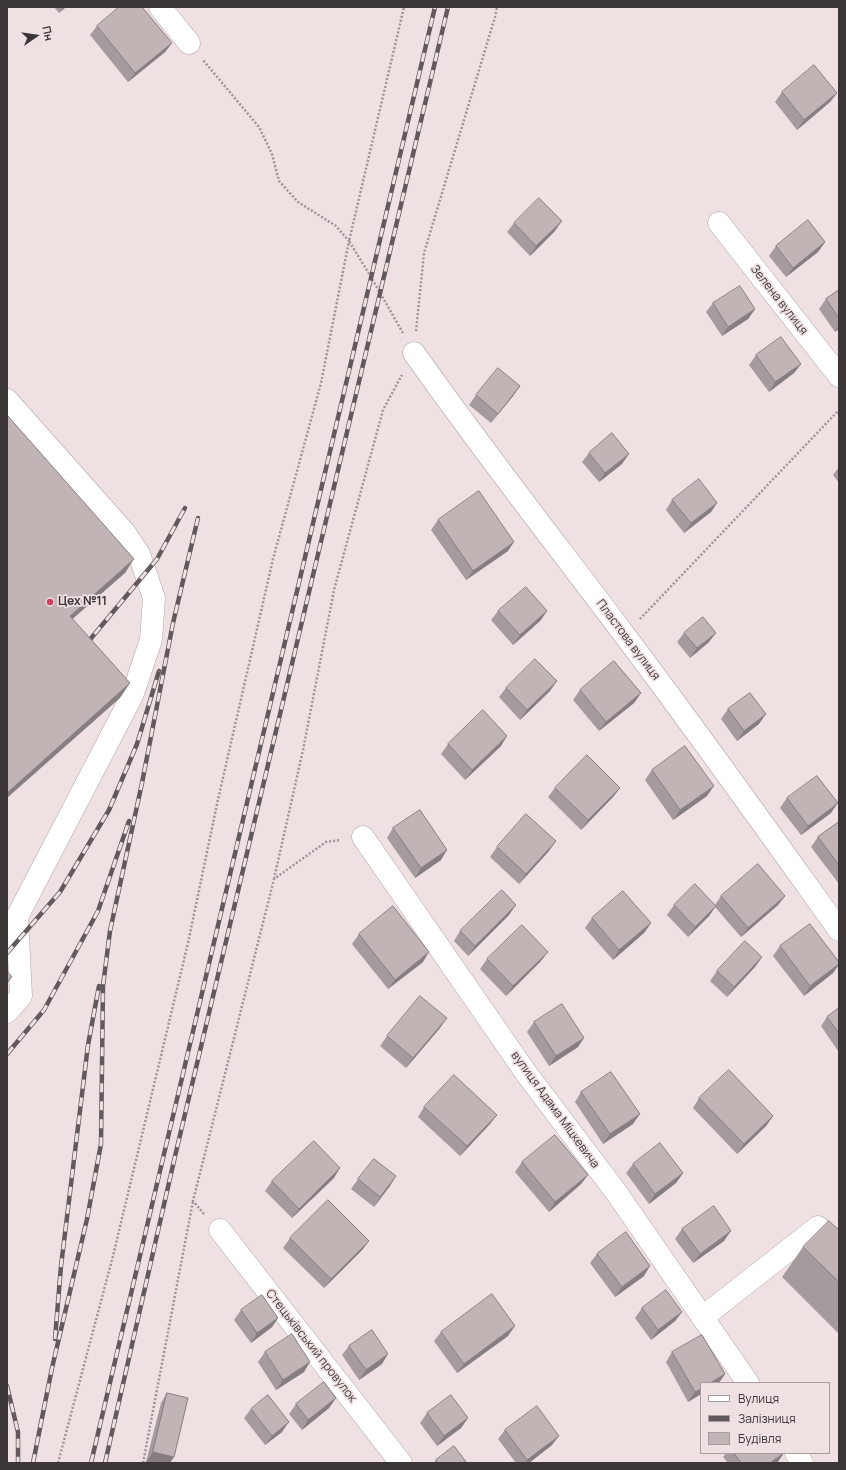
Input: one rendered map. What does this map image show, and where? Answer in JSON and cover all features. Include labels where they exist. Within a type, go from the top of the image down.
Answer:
[{"type":"street","points":[[160,7],[189,43]]},
{"type":"street","name":"Зелена вулиця","points":[[719,223],[839,376]]},
{"type":"street","name":"Пластова вулиця","points":[[414,353],[451,405],[625,635],[839,930]]},
{"type":"street","points":[[7,400],[125,533],[139,554],[154,598],[151,640],[132,696],[17,917],[21,996],[7,1012]]},
{"type":"street","name":"вулиця Адама Міцкевича","points":[[363,837],[526,1073],[616,1192],[747,1382]]},
{"type":"street","points":[[703,1317],[818,1227],[839,1249]]},
{"type":"street","name":"Стецьківський провулок","points":[[220,1230],[401,1463]]},
{"type":"street","points":[[797,1454],[802,1463]]},
{"type":"path","points":[[58,1463],[113,1256],[186,950],[217,804],[273,559],[321,383],[349,241],[404,7]]},
{"type":"path","points":[[143,1463],[193,1201],[274,879],[303,750],[334,590],[383,410],[414,353],[424,253],[497,7]]},
{"type":"path","points":[[189,43],[259,127],[272,154],[279,182],[298,202],[336,226],[349,241],[414,353]]},
{"type":"path","points":[[625,635],[839,410]]},
{"type":"path","points":[[274,879],[326,842],[363,837]]},
{"type":"path","points":[[193,1201],[220,1230]]},
{"type":"building","points":[[119,7],[142,7],[172,43],[135,73],[97,26]]},
{"type":"building","points":[[814,65],[837,93],[804,120],[782,92]]},
{"type":"building","points":[[539,198],[562,221],[536,246],[514,223]]},
{"type":"building","points":[[808,220],[825,242],[793,268],[776,246]]},
{"type":"building","points":[[740,286],[755,309],[728,327],[713,303]]},
{"type":"building","points":[[839,290],[839,318],[826,299]]},
{"type":"building","points":[[781,337],[801,364],[775,382],[756,355]]},
{"type":"building","points":[[498,368],[520,386],[498,414],[476,395]]},
{"type":"building","name":"Цех №11","points":[[7,415],[134,559],[70,616],[130,683],[7,793]]},
{"type":"building","points":[[612,433],[629,454],[605,473],[589,453]]},
{"type":"building","points":[[699,479],[717,503],[691,523],[672,500]]},
{"type":"building","points":[[479,491],[514,542],[473,571],[438,520]]},
{"type":"building","points":[[526,587],[547,611],[520,635],[498,611]]},
{"type":"building","points":[[703,617],[716,633],[697,648],[684,633]]},
{"type":"building","points":[[535,659],[557,681],[527,710],[506,688]]},
{"type":"building","points":[[614,661],[641,693],[606,722],[580,690]]},
{"type":"building","points":[[750,693],[766,714],[744,731],[728,709]]},
{"type":"building","points":[[483,710],[507,736],[472,770],[448,744]]},
{"type":"building","points":[[685,746],[714,786],[680,810],[652,770]]},
{"type":"building","points":[[587,755],[620,788],[588,820],[555,788]]},
{"type":"building","points":[[817,776],[838,803],[808,826],[787,798]]},
{"type":"building","points":[[420,810],[447,850],[421,868],[393,828]]},
{"type":"building","points":[[526,814],[556,841],[526,874],[497,847]]},
{"type":"building","points":[[839,822],[839,865],[818,837]]},
{"type":"building","points":[[758,864],[785,896],[748,928],[721,896]]},
{"type":"building","points":[[695,884],[716,906],[695,927],[674,905]]},
{"type":"building","points":[[502,890],[516,905],[475,946],[460,931]]},
{"type":"building","points":[[623,891],[651,923],[619,950],[592,918]]},
{"type":"building","points":[[393,906],[429,952],[395,980],[359,934]]},
{"type":"building","points":[[810,924],[839,964],[810,986],[780,946]]},
{"type":"building","points":[[522,925],[548,952],[513,986],[487,959]]},
{"type":"building","points":[[745,941],[762,957],[734,987],[717,971]]},
{"type":"building","points":[[7,971],[12,977],[7,981]]},
{"type":"building","points":[[420,996],[447,1018],[413,1058],[387,1036]]},
{"type":"building","points":[[562,1004],[584,1038],[556,1056],[534,1022]]},
{"type":"building","points":[[839,1008],[839,1033],[827,1017]]},
{"type":"building","points":[[729,1070],[773,1116],[744,1144],[699,1098]]},
{"type":"building","points":[[611,1072],[640,1114],[610,1134],[581,1092]]},
{"type":"building","points":[[454,1075],[497,1115],[467,1146],[424,1107]]},
{"type":"building","points":[[555,1135],[588,1175],[555,1202],[522,1162]]},
{"type":"building","points":[[314,1141],[340,1168],[299,1209],[272,1181]]},
{"type":"building","points":[[660,1143],[683,1173],[655,1194],[633,1164]]},
{"type":"building","points":[[374,1159],[396,1176],[380,1197],[358,1179]]},
{"type":"building","points":[[328,1200],[369,1241],[331,1279],[290,1238]]},
{"type":"building","points":[[714,1206],[731,1231],[700,1254],[682,1229]]},
{"type":"building","points":[[829,1221],[839,1230],[839,1282],[803,1247]]},
{"type":"building","points":[[626,1232],[650,1266],[622,1287],[597,1254]]},
{"type":"building","points":[[666,1290],[682,1312],[658,1330],[642,1308]]},
{"type":"building","points":[[492,1294],[515,1326],[464,1364],[441,1332]]},
{"type":"building","points":[[262,1295],[278,1318],[257,1333],[241,1310]]},
{"type":"building","points":[[372,1330],[388,1354],[366,1370],[349,1346]]},
{"type":"building","points":[[292,1334],[310,1362],[283,1380],[265,1352]]},
{"type":"building","points":[[702,1335],[725,1374],[712,1382],[700,1382],[700,1390],[695,1392],[672,1352]]},
{"type":"building","points":[[324,1382],[336,1398],[308,1420],[296,1404]]},
{"type":"building","points":[[167,1393],[188,1398],[174,1457],[153,1452]]},
{"type":"building","points":[[268,1395],[289,1422],[272,1436],[251,1409]]},
{"type":"building","points":[[451,1395],[468,1418],[444,1436],[427,1413]]},
{"type":"building","points":[[537,1406],[559,1436],[527,1460],[505,1430]]},
{"type":"building","points":[[454,1446],[467,1463],[438,1463],[436,1460]]},
{"type":"building","points":[[735,1454],[783,1454],[770,1463],[742,1463]]},
{"type":"railway","points":[[91,1463],[435,7]]},
{"type":"railway","points":[[105,1463],[176,1152],[448,7]]},
{"type":"railway","points":[[83,648],[157,559],[185,508]]},
{"type":"railway","points":[[33,1463],[52,1368],[87,1219],[101,1144],[103,986],[110,931],[142,783],[173,623],[198,518]]},
{"type":"railway","points":[[7,953],[60,892],[109,810],[137,744],[159,671]]},
{"type":"railway","points":[[7,1054],[44,1010],[98,911],[129,821]]},
{"type":"railway","points":[[55,1339],[61,1266],[88,1045],[99,986]]},
{"type":"railway","points":[[7,1386],[18,1432],[18,1463]]},
{"type":"place","name":"Цех №11","points":[[50,602]]}]
